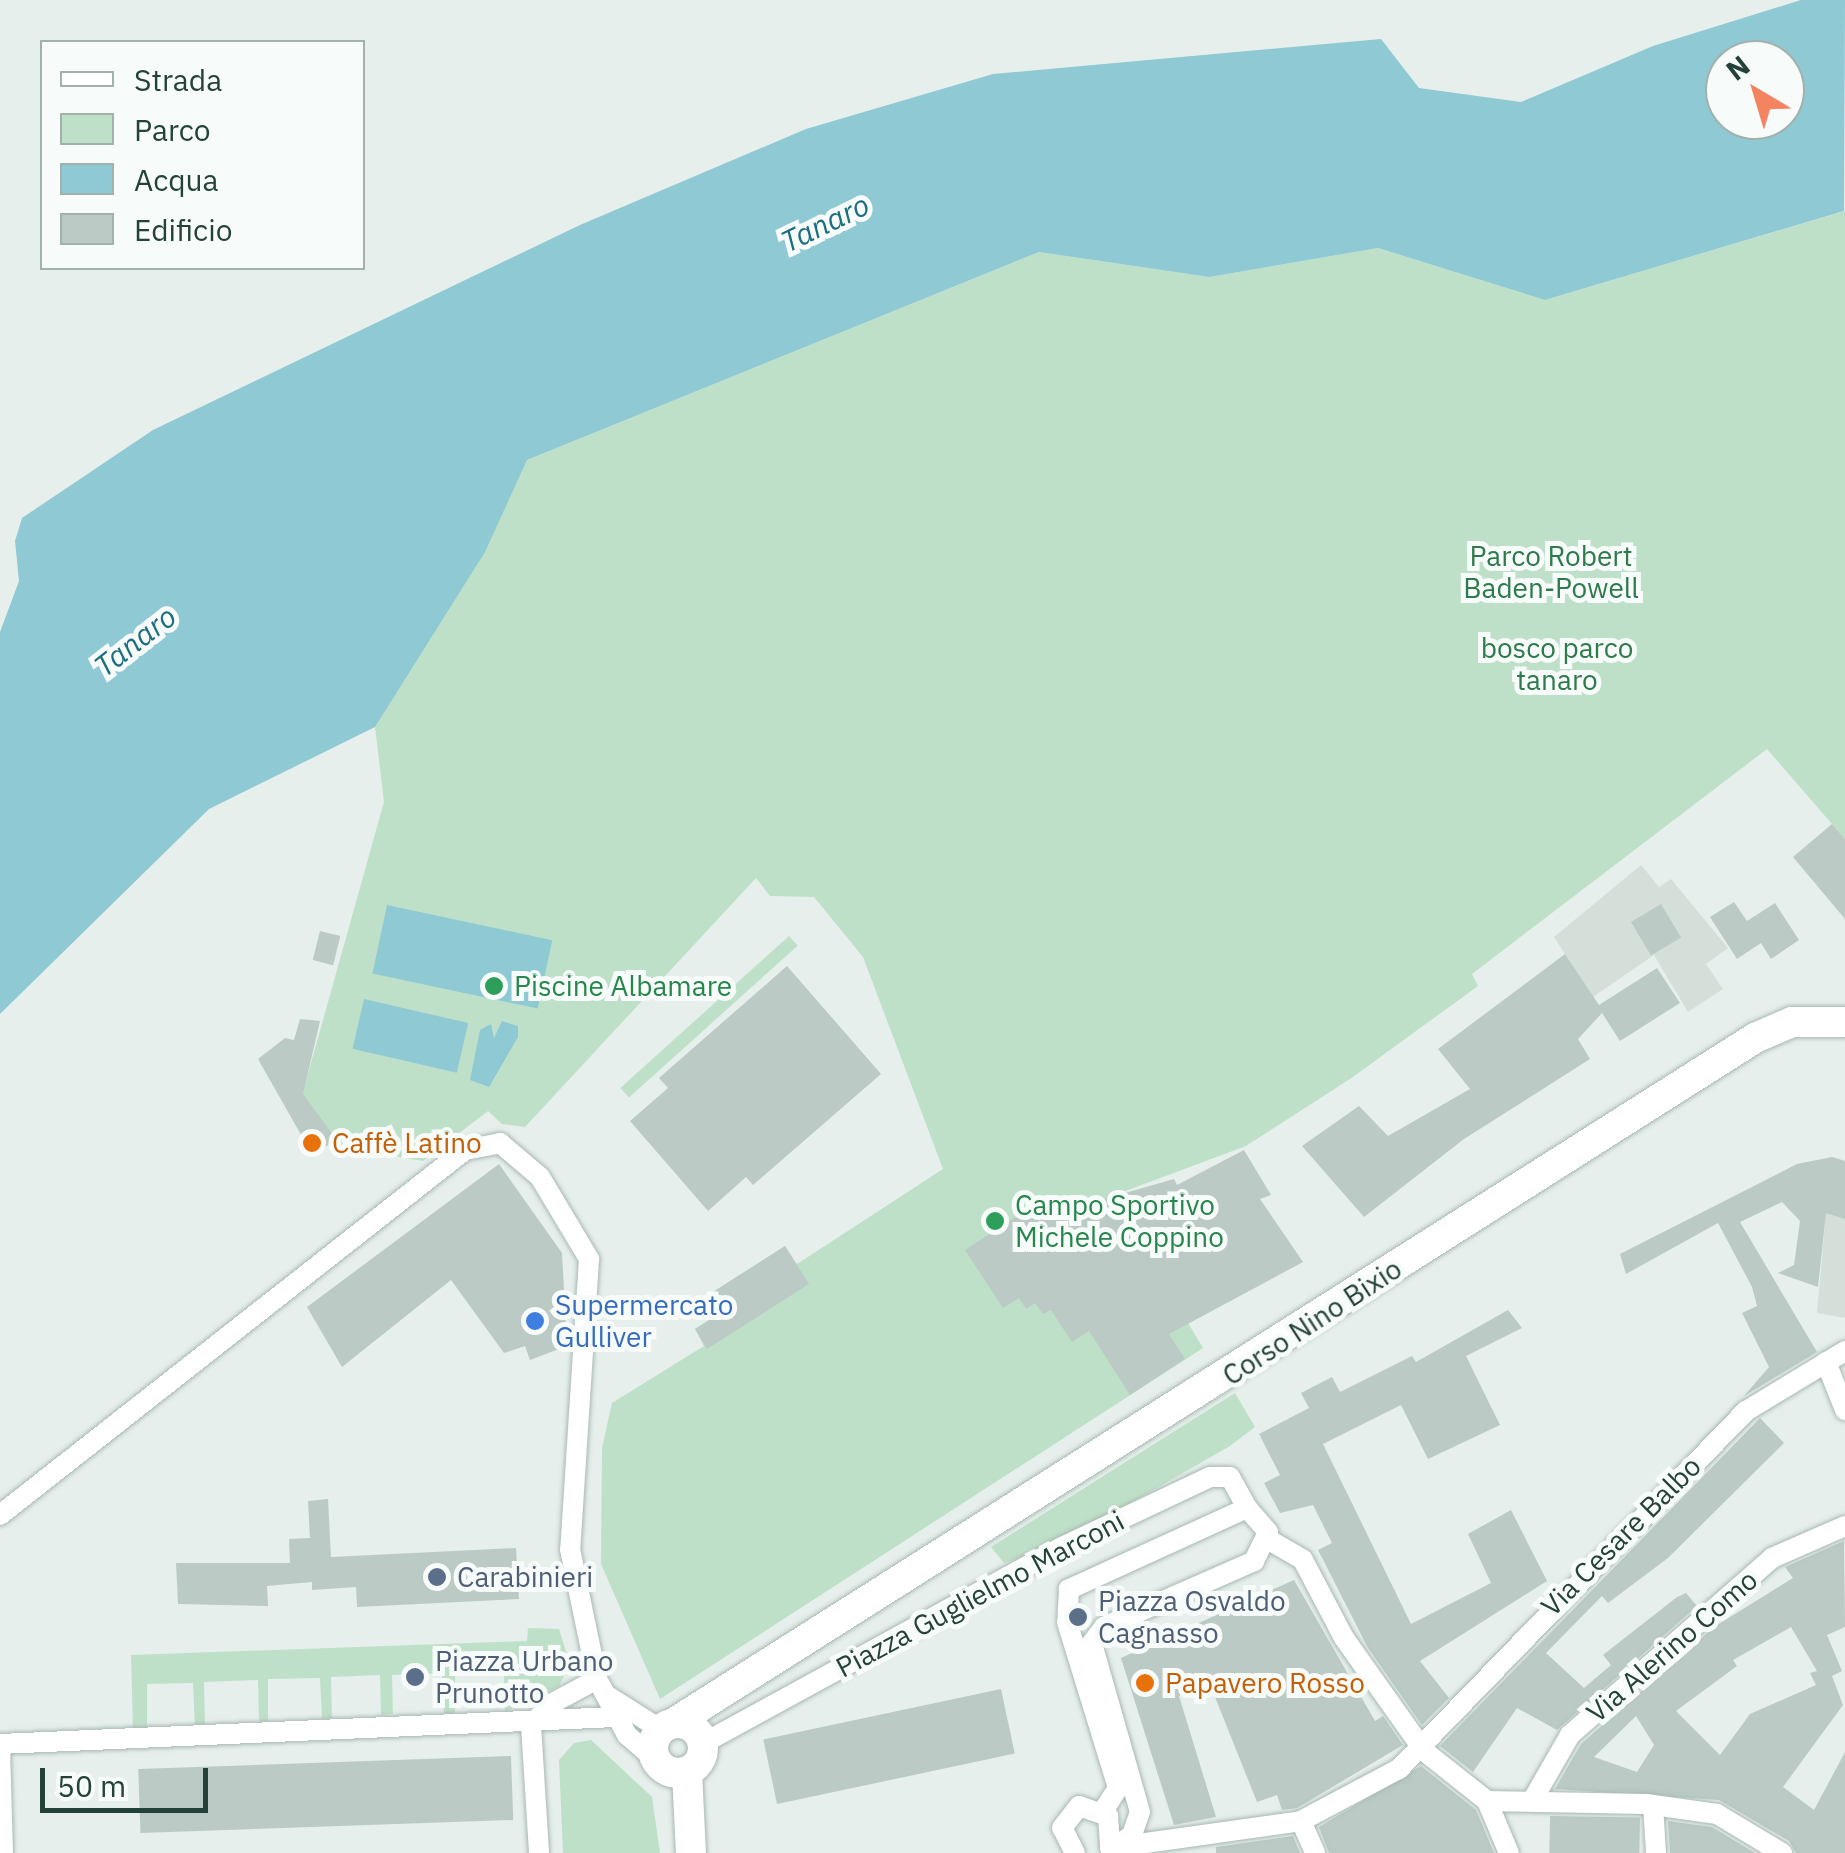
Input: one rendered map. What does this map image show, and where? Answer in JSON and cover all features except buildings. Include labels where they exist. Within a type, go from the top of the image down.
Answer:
[{"type":"main road","name":"Corso Nino Bixio","points":[[663,1737],[788,1651],[1738,1048],[1792,1022],[1845,1022]]},
{"type":"main road","name":"Corso Nino Bixio","points":[[687,1772],[702,1744],[788,1651]]},
{"type":"main road","points":[[691,1853],[687,1772],[664,1770],[663,1737],[696,1730],[702,1744]]},
{"type":"street","points":[[0,1515],[322,1258],[486,1142],[518,1152],[540,1177],[589,1259],[585,1372],[570,1549],[601,1687],[615,1717]]},
{"type":"street","name":"Via Cesare Balbo","points":[[1104,1850],[1302,1821],[1338,1808],[1424,1751],[1594,1560],[1732,1424],[1764,1396],[1845,1352]]},
{"type":"street","points":[[1826,1362],[1845,1410]]},
{"type":"street","name":"Piazza Guglielmo Marconi","points":[[702,1744],[1062,1547],[1210,1477],[1230,1477],[1269,1540],[1304,1560],[1344,1638],[1424,1751],[1487,1801]]},
{"type":"street","name":"Piazza Guglielmo Marconi","points":[[1103,1810],[1118,1788],[1067,1622],[1069,1589],[1246,1508]]},
{"type":"street","name":"Via Alerino Como","points":[[1532,1802],[1570,1735],[1772,1558],[1845,1526]]},
{"type":"street","points":[[1068,1851],[1062,1835],[1067,1815],[1088,1805],[1103,1810],[1104,1850],[1132,1835],[1140,1812],[1093,1658],[1096,1634],[1254,1560],[1269,1540]]},
{"type":"street","points":[[540,1853],[531,1725],[551,1704],[601,1687]]},
{"type":"street","points":[[601,1687],[663,1737]]},
{"type":"street","points":[[3,1853],[0,1746],[531,1725],[615,1717],[663,1737]]},
{"type":"street","points":[[1509,1853],[1487,1801],[1653,1805],[1717,1814],[1782,1853]]},
{"type":"street","points":[[1653,1805],[1656,1853]]},
{"type":"street","points":[[1302,1821],[1314,1853]]},
{"type":"shaded area","points":[[1641,865],[1659,887],[1671,879],[1728,948],[1706,964],[1723,989],[1688,1012],[1654,955],[1593,997],[1554,937]]},
{"type":"shaded area","points":[[1832,1157],[1845,1161],[1845,1318],[1817,1313],[1825,1224],[1813,1219]]},
{"type":"green space","points":[[1845,211],[1845,839],[1767,749],[1472,974],[1478,986],[1350,1079],[1246,1146],[1112,1196],[1203,1348],[660,1699],[601,1564],[602,1448],[612,1403],[704,1346],[695,1329],[713,1317],[702,1299],[785,1246],[797,1264],[943,1169],[863,957],[814,897],[770,896],[756,878],[525,1127],[502,1124],[488,1111],[423,1161],[342,1147],[302,1095],[384,802],[375,727],[527,460],[1039,252],[1209,277],[1378,248],[1545,300]]},
{"type":"green space","points":[[789,936],[798,946],[629,1098],[620,1088]]},
{"type":"green space","points":[[1235,1393],[1255,1427],[1230,1446],[1059,1544],[1004,1563],[991,1547]]},
{"type":"green space","points":[[528,1628],[559,1629],[570,1664],[559,1686],[505,1712],[504,1671],[455,1672],[455,1716],[444,1716],[442,1673],[392,1675],[393,1714],[381,1715],[380,1675],[331,1677],[332,1718],[322,1719],[320,1678],[268,1679],[268,1721],[259,1722],[258,1680],[204,1682],[205,1726],[195,1727],[193,1683],[147,1684],[147,1730],[133,1730],[131,1655],[527,1641]]},
{"type":"green space","points":[[591,1740],[652,1797],[660,1853],[563,1853],[559,1760],[574,1743]]},
{"type":"water","name":"Tanaro","points":[[1801,0],[1845,0],[1844,211],[1545,300],[1378,248],[1209,277],[1039,252],[527,460],[485,552],[375,727],[209,809],[0,1014],[0,632],[19,581],[15,541],[22,518],[153,430],[580,225],[806,129],[993,74],[1381,39],[1419,88],[1521,102],[1653,46]]},
{"type":"water","points":[[387,905],[552,940],[538,1009],[372,973]]},
{"type":"water","points":[[364,999],[468,1023],[457,1073],[353,1049]]},
{"type":"water","points":[[502,1021],[518,1026],[518,1037],[489,1087],[470,1080],[480,1030],[491,1024],[494,1038]]},
{"type":"place","name":"Piscine Albamare","points":[[494,986]]},
{"type":"place","name":"Caffè Latino","points":[[312,1143]]},
{"type":"place","name":"Campo Sportivo Michele Coppino","points":[[995,1221]]},
{"type":"place","name":"Supermercato Gulliver","points":[[535,1321]]},
{"type":"place","name":"Carabinieri","points":[[437,1577]]},
{"type":"place","name":"Piazza Osvaldo Cagnasso","points":[[1078,1617]]},
{"type":"place","name":"Piazza Urbano Prunotto","points":[[415,1677]]},
{"type":"place","name":"Papavero Rosso","points":[[1145,1683]]},
{"type":"park label","name":"Parco Robert Baden-Powell","points":[[1551,572]]},
{"type":"park label","name":"bosco parco tanaro","points":[[1557,664]]}]
